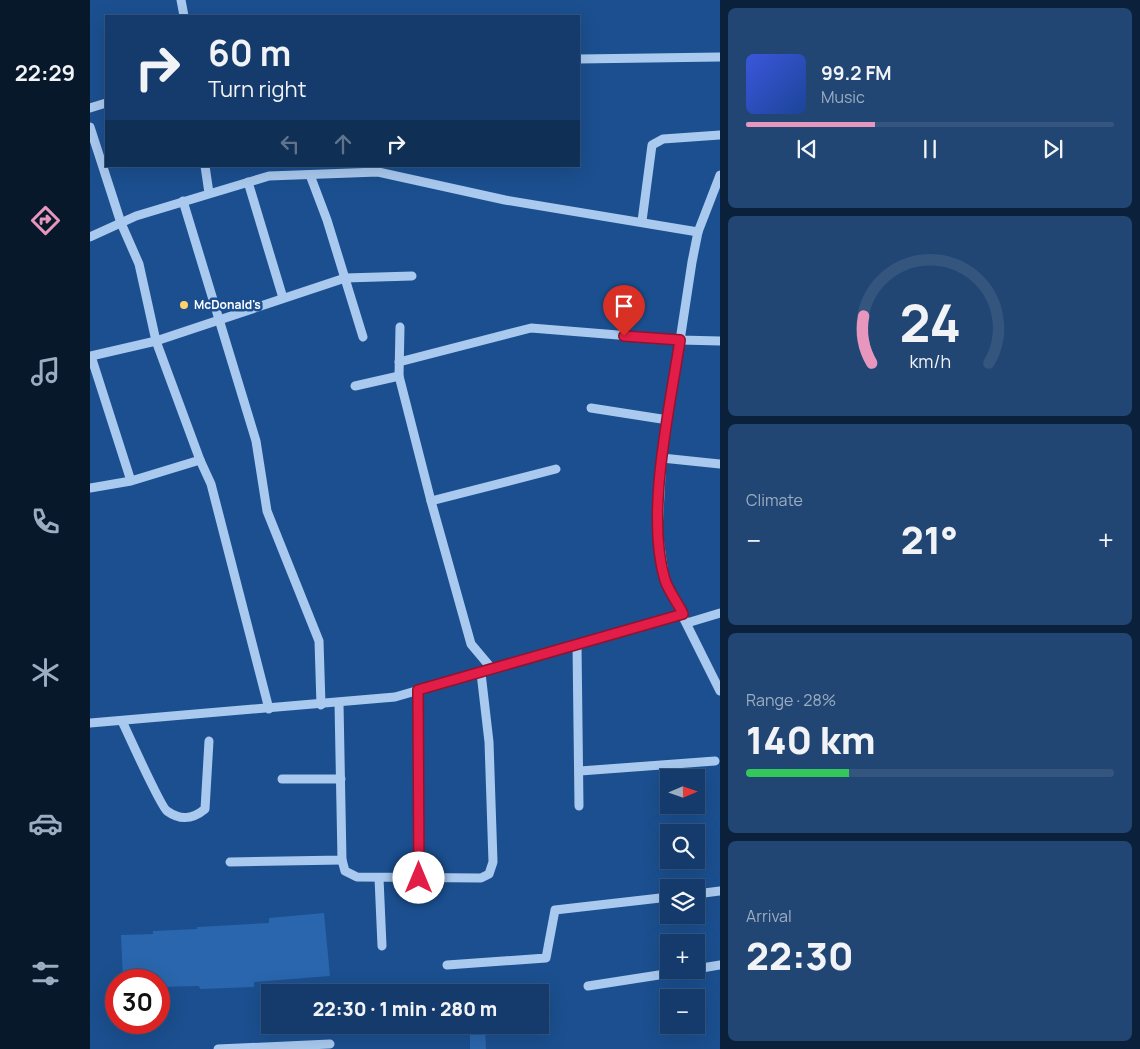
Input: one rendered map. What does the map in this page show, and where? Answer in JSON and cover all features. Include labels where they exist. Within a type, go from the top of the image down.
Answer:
[{"type":"street","points":[[181,0],[184,15]]},
{"type":"street","points":[[580,60],[720,57]]},
{"type":"street","points":[[90,108],[105,103]]},
{"type":"street","points":[[90,127],[121,224],[139,264],[156,341],[200,460],[211,484],[269,709]]},
{"type":"street","points":[[642,221],[652,145],[663,139],[720,135]]},
{"type":"street","points":[[205,167],[209,193]]},
{"type":"street","points":[[90,238],[121,224],[183,201],[269,176],[378,172],[505,200],[642,221],[698,232]]},
{"type":"street","points":[[310,174],[363,336]]},
{"type":"street","points":[[720,175],[698,232],[662,458],[658,531],[666,581],[720,691]]},
{"type":"street","points":[[248,182],[283,298]]},
{"type":"street","points":[[183,201],[256,441],[267,511],[319,641],[320,705]]},
{"type":"street","points":[[131,481],[90,354],[156,341],[345,278],[412,276]]},
{"type":"street","points":[[400,327],[399,376],[431,501],[471,644],[492,669]]},
{"type":"street","points":[[400,362],[531,328],[680,340],[720,341]]},
{"type":"street","points":[[356,386],[399,376]]},
{"type":"street","points":[[591,408],[668,420]]},
{"type":"street","points":[[662,458],[720,464]]},
{"type":"street","points":[[90,488],[131,481],[200,460]]},
{"type":"street","points":[[431,501],[556,469]]},
{"type":"street","points":[[90,724],[394,697],[577,645],[685,618],[720,613]]},
{"type":"street","points":[[577,645],[579,806]]},
{"type":"street","points":[[339,703],[342,860],[345,871],[357,876],[379,878],[480,878],[489,874],[493,862],[489,742],[481,673]]},
{"type":"street","points":[[418,690],[419,878]]},
{"type":"street","points":[[122,721],[165,810],[182,819],[196,816],[205,809],[209,741]]},
{"type":"street","points":[[580,771],[715,761]]},
{"type":"street","points":[[282,779],[341,779]]},
{"type":"street","points":[[230,862],[342,860]]},
{"type":"street","points":[[379,878],[382,946]]},
{"type":"street","points":[[705,893],[720,891]]},
{"type":"street","points":[[447,964],[546,958],[555,910],[660,898]]},
{"type":"street","points":[[705,968],[720,965]]},
{"type":"street","points":[[588,986],[660,975]]},
{"type":"street","points":[[218,1049],[330,1044]]},
{"type":"building","points":[[324,913],[330,976],[254,982],[254,987],[200,989],[199,986],[170,987],[170,969],[123,969],[121,935],[153,934],[153,931],[197,929],[197,927],[269,923],[269,918]]},
{"type":"building","points":[[470,1034],[485,1034],[486,1049],[470,1049]]},
{"type":"place","name":"McDonald's","points":[[184,305]]},
{"type":"route","points":[[419,878],[418,690],[683,614],[666,581],[658,531],[662,458],[680,340],[624,336]]}]
